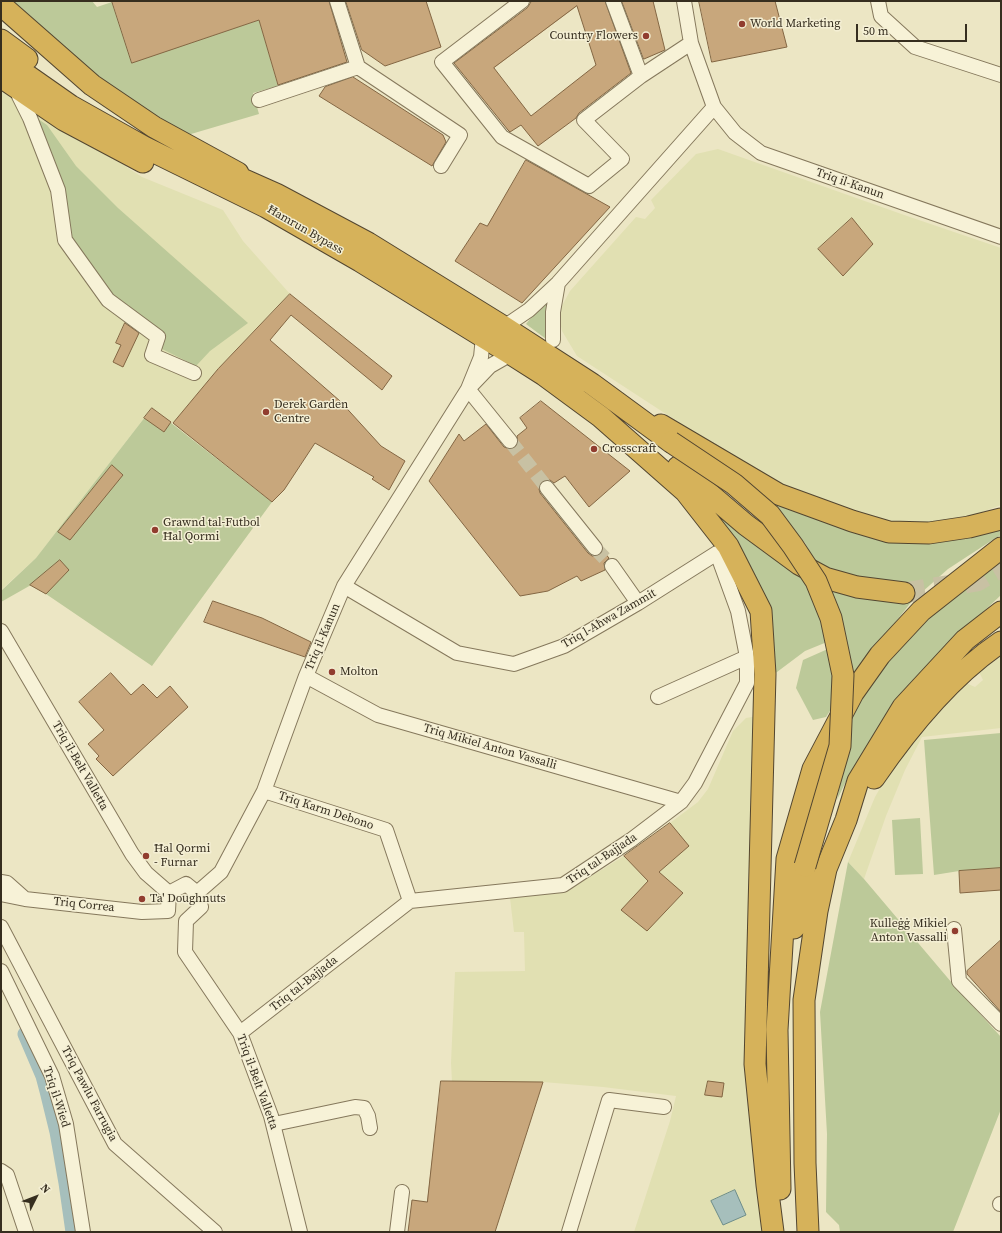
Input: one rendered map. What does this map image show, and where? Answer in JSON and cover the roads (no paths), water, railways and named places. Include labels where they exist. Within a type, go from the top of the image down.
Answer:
[{"type":"highway","points":[[5,6],[92,85],[148,123],[271,200]]},
{"type":"highway","name":"Ħamrun Bypass","points":[[1,40],[75,101]]},
{"type":"highway","name":"Ħamrun Bypass","points":[[1,57],[75,101],[144,147],[271,200],[368,243],[504,327],[592,384]]},
{"type":"highway","points":[[1,77],[64,120],[137,159],[271,200]]},
{"type":"highway","name":"Ħamrun Bypass","points":[[271,200],[360,261],[544,375],[601,417]]},
{"type":"highway","points":[[544,375],[591,422],[673,490],[717,553]]},
{"type":"highway","points":[[592,384],[671,442],[734,484],[770,515],[816,581],[830,618],[843,675],[840,746],[805,866],[790,951],[787,993],[791,1100],[805,1163]]},
{"type":"highway","points":[[592,384],[778,494],[852,521],[889,532],[929,533],[969,527],[1001,519]]},
{"type":"highway","points":[[601,417],[655,448],[746,525],[799,564],[825,578],[857,587],[904,594]]},
{"type":"highway","points":[[601,417],[685,491],[728,546],[761,611],[765,674],[755,1064],[773,1232]]},
{"type":"highway","points":[[781,1232],[777,1030],[782,927],[787,859],[813,769],[853,693],[880,655],[921,611],[1001,548]]},
{"type":"highway","points":[[808,1232],[805,1163],[804,1000],[817,911],[826,869],[846,820],[858,781],[903,706],[964,640],[1001,612]]},
{"type":"highway","points":[[846,820],[881,768],[913,725],[953,682],[988,651],[1001,642]]},
{"type":"street","points":[[337,1],[358,67],[460,135],[441,166]]},
{"type":"street","points":[[522,1],[442,62],[502,137],[590,186],[622,159],[584,120],[641,76],[691,43]]},
{"type":"street","points":[[613,1],[641,76]]},
{"type":"street","name":"Triq il-Kanun","points":[[684,1],[691,43],[714,107],[735,133],[761,153],[1001,238]]},
{"type":"street","points":[[878,1],[881,16],[915,47],[1001,75]]},
{"type":"street","points":[[259,100],[358,67]]},
{"type":"street","points":[[22,92],[19,96],[30,118],[58,190],[65,240],[108,300],[158,336],[152,355],[194,373]]},
{"type":"street","points":[[504,327],[529,310],[558,283],[714,107]]},
{"type":"street","points":[[552,340],[553,312],[558,283]]},
{"type":"street","name":"Triq il-Kanun","points":[[197,893],[221,872],[264,791],[306,676],[344,586],[468,389],[481,357],[483,337]]},
{"type":"street","name":"Triq il-Kanun","points":[[468,389],[490,366],[511,354]]},
{"type":"street","points":[[468,389],[510,441]]},
{"type":"street","points":[[547,488],[595,548]]},
{"type":"street","name":"Triq l-Aħwa Zammit","points":[[344,586],[457,653],[514,664],[564,646],[638,603],[717,553]]},
{"type":"street","name":"Triq tal-Bajjada","points":[[240,1033],[410,901],[564,885],[631,840],[680,802],[695,784],[747,684],[747,657],[738,611],[717,553]]},
{"type":"street","points":[[612,566],[638,603]]},
{"type":"street","name":"Triq il-Belt Valletta","points":[[1,631],[132,854],[146,873],[169,893]]},
{"type":"street","points":[[658,697],[747,657]]},
{"type":"street","name":"Triq Mikiel Anton Vassalli","points":[[306,676],[378,715],[680,802]]},
{"type":"street","name":"Triq Karm Debono","points":[[264,791],[386,830],[410,901]]},
{"type":"street","points":[[1,882],[7,883],[26,899]]},
{"type":"street","points":[[186,884],[197,893],[201,907],[186,921],[168,911],[169,893],[186,884]]},
{"type":"street","name":"Triq Correa","points":[[1,894],[26,899],[142,912],[168,911]]},
{"type":"street","name":"Triq il-Belt Valletta","points":[[186,921],[185,952],[240,1033],[274,1124],[300,1232]]},
{"type":"street","name":"Triq Pawlu Farrugia","points":[[1,927],[115,1144],[215,1232]]},
{"type":"street","points":[[954,929],[959,981],[1001,1024]]},
{"type":"street","name":"Triq il-Wied","points":[[1,971],[52,1076],[66,1124],[83,1232]]},
{"type":"street","points":[[569,1232],[609,1100],[664,1107]]},
{"type":"street","points":[[274,1124],[355,1107],[364,1108],[368,1116],[370,1128]]},
{"type":"street","points":[[1,1171],[7,1175],[26,1232]]},
{"type":"street","points":[[397,1232],[402,1192]]},
{"type":"water","points":[[735,1190],[746,1215],[723,1225],[711,1201]]},
{"type":"waterway","points":[[25,1034],[43,1076],[57,1132],[73,1232]]},
{"type":"tunnel","points":[[510,441],[547,488]]},
{"type":"tunnel","points":[[595,548],[612,566]]},
{"type":"tunnel","points":[[904,593],[977,581],[1001,567]]},
{"type":"place","name":"World Marketing","points":[[742,24]]},
{"type":"place","name":"Country Flowers","points":[[646,36]]},
{"type":"place","name":"Derek Garden Centre","points":[[266,412]]},
{"type":"place","name":"Crosscraft","points":[[594,449]]},
{"type":"place","name":"Grawnd tal-Futbol Ħal Qormi","points":[[155,530]]},
{"type":"place","name":"Molton","points":[[332,672]]},
{"type":"place","name":"Ħal Qormi - Furnar","points":[[146,856]]},
{"type":"place","name":"Ta' Doughnuts","points":[[142,899]]},
{"type":"place","name":"Kulleġġ Mikiel Anton Vassalli","points":[[955,931]]}]
